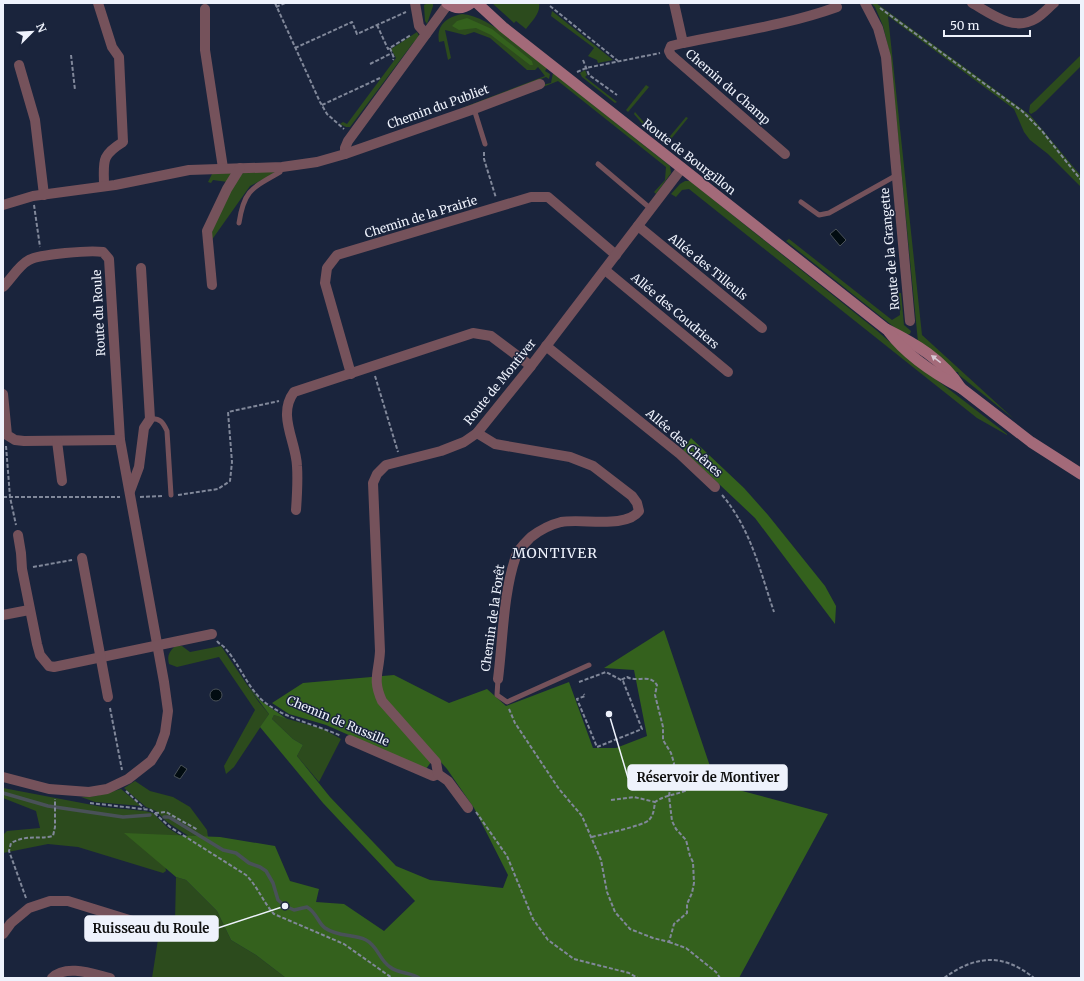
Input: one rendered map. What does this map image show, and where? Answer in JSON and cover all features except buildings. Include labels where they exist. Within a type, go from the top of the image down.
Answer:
[{"type":"main road","points":[[448,4],[461,8],[471,3]]},
{"type":"main road","name":"Route de Bourgillon","points":[[477,3],[503,27],[886,329],[898,345],[909,354],[946,380],[961,388],[1050,456],[1081,474]]},
{"type":"street","points":[[98,3],[112,47],[119,57],[123,142],[109,150],[104,161],[104,186]]},
{"type":"street","points":[[415,3],[419,26],[426,34]]},
{"type":"street","name":"Chemin du Champ","points":[[674,3],[683,42]]},
{"type":"street","points":[[972,3],[1004,21],[1015,24],[1034,20],[1054,3]]},
{"type":"street","name":"Chemin du Publiet","points":[[345,154],[345,148],[352,136],[448,4]]},
{"type":"street","name":"Route de la Grangette","points":[[865,4],[878,28],[886,57],[910,321]]},
{"type":"street","name":"Chemin du Champ","points":[[785,154],[671,55],[669,51],[672,46],[683,42],[810,17],[837,7]]},
{"type":"street","points":[[205,9],[205,50],[223,168]]},
{"type":"street","points":[[19,65],[35,120],[44,195]]},
{"type":"street","name":"Chemin du Publiet","points":[[3,205],[33,196],[104,186],[189,170],[282,167],[309,164],[345,154],[474,109],[540,84]]},
{"type":"street","points":[[212,285],[207,230],[227,189],[240,168]]},
{"type":"street","name":"Route de Montiver","points":[[379,663],[373,482],[377,474],[386,466],[441,451],[464,442],[477,433],[531,366],[682,168]]},
{"type":"street","name":"Chemin de la Prairie","points":[[351,374],[325,283],[327,268],[337,255],[531,197],[548,197],[616,255]]},
{"type":"street","name":"Allée des Tilleuls","points":[[638,226],[762,328]]},
{"type":"street","name":"Route du Roule","points":[[3,287],[28,260],[42,256],[94,250],[103,252],[109,259],[120,440],[158,646],[168,711],[165,733],[160,747],[151,761],[139,772],[120,783],[89,792],[71,792],[27,785],[3,777]]},
{"type":"street","points":[[130,491],[140,468],[144,428],[150,419],[141,268]]},
{"type":"street","name":"Allée des Coudriers","points":[[605,270],[728,372]]},
{"type":"street","points":[[296,510],[298,466],[285,410],[289,399],[294,392],[473,333],[491,336],[531,366]]},
{"type":"street","name":"Allée des Chênes","points":[[546,346],[680,454],[715,487]]},
{"type":"street","points":[[3,394],[7,435],[15,440],[120,440]]},
{"type":"street","name":"Chemin de la Forêt","points":[[477,433],[495,444],[570,457],[593,466],[632,496],[637,503],[639,511],[636,516],[628,520],[581,520],[560,522],[540,530],[522,545],[516,555],[508,592],[498,679]]},
{"type":"street","points":[[57,441],[62,481]]},
{"type":"street","points":[[18,534],[29,610],[40,655],[49,666],[158,646],[212,634]]},
{"type":"street","points":[[82,558],[108,696]]},
{"type":"street","points":[[3,615],[29,610]]},
{"type":"street","name":"Chemin de Russille","points":[[379,663],[375,679],[377,690],[382,701],[436,762],[438,774],[448,781],[468,808]]},
{"type":"street","name":"Chemin de Russille","points":[[350,740],[433,776],[438,774]]},
{"type":"street","points":[[3,934],[11,923],[29,908],[50,901],[68,901],[152,927]]},
{"type":"street","points":[[52,978],[55,975],[72,970],[110,978]]},
{"type":"lane","points":[[474,109],[485,144]]},
{"type":"lane","points":[[598,164],[651,209]]},
{"type":"lane","points":[[239,223],[242,204],[251,191],[280,172],[282,167]]},
{"type":"lane","name":"Route de la Grangette","points":[[801,202],[819,215],[829,214],[896,175]]},
{"type":"lane","points":[[150,419],[157,418],[163,422],[167,431],[171,496]]},
{"type":"lane","points":[[507,702],[589,665]]},
{"type":"lane","name":"Chemin de la Forêt","points":[[498,679],[497,695],[507,702]]},
{"type":"path","points":[[275,3],[327,114],[352,136]]},
{"type":"path","points":[[276,7],[285,3]]},
{"type":"path","points":[[865,4],[877,6],[1022,111],[1042,132],[1081,180]]},
{"type":"path","points":[[550,6],[618,61]]},
{"type":"path","points":[[295,48],[352,22],[358,34],[407,11],[408,13]]},
{"type":"path","points":[[377,25],[394,58],[390,63]]},
{"type":"path","points":[[389,49],[405,39],[419,26]]},
{"type":"path","points":[[575,73],[586,68],[669,51]]},
{"type":"path","points":[[370,64],[391,54]]},
{"type":"path","points":[[71,56],[75,90]]},
{"type":"path","points":[[583,60],[589,75],[617,95]]},
{"type":"path","points":[[322,105],[378,80],[382,74]]},
{"type":"path","points":[[485,144],[484,159],[499,207]]},
{"type":"path","points":[[33,196],[42,256]]},
{"type":"path","points":[[372,367],[401,462]]},
{"type":"path","points":[[7,435],[6,445],[10,497],[18,534]]},
{"type":"path","name":"Allée des Chênes","points":[[715,487],[733,508],[743,525],[774,612]]},
{"type":"path","points":[[22,570],[82,558]]},
{"type":"path","name":"Chemin de Russille","points":[[212,634],[219,644],[224,646],[262,700],[287,716],[323,728],[350,740]]},
{"type":"path","points":[[579,682],[606,672],[623,681],[642,729],[597,747],[577,699],[584,696],[584,694]]},
{"type":"path","points":[[621,680],[627,677],[632,680],[647,678],[654,680],[657,685],[655,695],[662,727],[663,740],[671,753],[674,763],[674,773],[669,796],[672,821],[676,829],[689,844],[688,851],[693,862],[694,883],[692,893],[686,904],[686,914],[674,924],[670,942]]},
{"type":"path","points":[[108,696],[121,768]]},
{"type":"path","points":[[507,702],[509,711],[515,723],[559,789],[582,816],[601,860],[607,892],[614,912],[630,929],[686,948],[716,972],[720,978]]},
{"type":"path","points":[[120,783],[123,788],[144,805],[144,808]]},
{"type":"path","points":[[592,837],[632,827],[649,820],[654,812],[655,802],[662,796],[677,795],[687,790]]},
{"type":"path","points":[[71,792],[77,800],[95,804],[144,808],[155,813],[170,827],[246,875],[256,885],[266,905],[274,914],[344,944],[392,978]]},
{"type":"path","points":[[610,800],[634,797],[655,802]]},
{"type":"path","points":[[29,908],[9,851],[11,842],[28,836],[44,838],[53,836],[55,827],[55,801]]},
{"type":"path","points":[[468,808],[479,814],[507,856],[533,919],[548,940],[574,959],[629,973],[638,978]]},
{"type":"path","points":[[155,813],[166,812],[198,830]]},
{"type":"path","points":[[944,978],[976,962],[992,959],[1010,964],[1034,978]]},
{"type":"green space","points":[[433,3],[433,6],[427,24],[425,21],[424,5]]},
{"type":"green space","points":[[492,3],[539,3],[539,10],[536,17],[526,29],[516,21],[514,23]]},
{"type":"green space","points":[[871,3],[876,3],[1030,115],[1081,176],[1081,187],[1048,154],[1030,140],[1024,132],[1014,109],[888,16],[922,335],[1014,419],[959,375],[958,372],[955,372],[941,357],[918,342],[890,55],[883,26],[875,7]]},
{"type":"green space","points":[[552,11],[613,60],[598,63],[597,60],[588,56],[594,48],[551,16]]},
{"type":"green space","points":[[462,14],[473,16],[484,21],[507,35],[547,68],[545,71],[550,74],[549,79],[546,77],[462,108],[545,76],[538,67],[535,70],[527,70],[490,38],[474,32],[465,35],[445,30],[451,58],[448,60],[444,41],[439,42],[439,31],[441,26],[447,20]]},
{"type":"green space","points":[[467,18],[492,29],[532,61],[533,65],[530,65],[491,35],[476,28],[459,30],[452,26],[457,21]]},
{"type":"green space","points":[[417,32],[420,38],[413,43],[350,127],[340,124],[343,122],[347,124],[396,58],[391,49]]},
{"type":"green space","points":[[1081,55],[1081,66],[1036,111],[1031,114],[1029,112],[1030,105]]},
{"type":"green space","points":[[585,70],[587,75],[585,77],[617,102],[615,103],[582,77],[580,73]]},
{"type":"green space","points":[[553,73],[670,166],[671,173],[656,194],[654,192],[665,180],[666,167],[558,81],[543,87],[542,85],[551,83]]},
{"type":"green space","points":[[646,85],[649,87],[628,112],[626,110]]},
{"type":"green space","points":[[635,112],[648,127],[666,141],[686,117],[688,118],[667,144],[646,128],[634,114]]},
{"type":"green space","points":[[232,171],[228,182],[213,180],[211,183],[208,182],[213,172]]},
{"type":"green space","points":[[246,172],[277,172],[250,186],[211,241],[214,223],[222,206],[241,174]]},
{"type":"green space","points":[[685,181],[690,181],[875,329],[907,357],[1007,435],[977,418],[689,189],[682,190],[676,197],[671,194],[680,184]]},
{"type":"green space","points":[[789,239],[892,320],[900,315],[899,293],[901,293],[904,325],[911,331],[910,334],[904,335],[786,241]]},
{"type":"green space","points":[[691,438],[744,488],[768,515],[825,586],[836,606],[835,624],[755,518],[683,450]]},
{"type":"green space","points":[[664,630],[716,784],[828,814],[739,978],[286,978],[256,955],[231,940],[217,911],[186,880],[176,877],[124,833],[220,837],[275,846],[290,881],[319,889],[316,902],[344,904],[384,931],[415,901],[323,803],[260,727],[269,714],[247,685],[261,701],[287,719],[274,715],[272,719],[293,739],[303,745],[297,756],[330,797],[396,866],[430,880],[503,888],[508,875],[474,808],[447,769],[431,751],[431,762],[426,769],[326,725],[289,714],[272,703],[303,683],[394,675],[449,703],[487,689],[506,706],[569,682],[593,748],[616,748],[647,736],[634,670],[604,668]]},
{"type":"green space","points":[[175,646],[182,646],[190,652],[221,646],[258,701],[269,714],[234,767],[226,774],[224,766],[255,710],[219,657],[177,667],[169,664],[168,661],[169,654]]},
{"type":"green space","points":[[274,715],[323,729],[341,739],[319,782],[297,756],[303,745],[293,739],[272,719]]},
{"type":"green space","points":[[135,781],[150,791],[173,797],[190,807],[207,830],[209,844],[204,846],[167,822],[156,811],[146,807],[124,788]]},
{"type":"green space","points":[[3,788],[103,807],[153,813],[168,828],[184,838],[165,864],[166,871],[163,873],[78,847],[48,844],[3,853],[3,835],[7,831],[40,828],[36,811],[3,798]]},
{"type":"green space","points":[[121,789],[141,806],[95,802],[81,797],[96,796]]},
{"type":"green space","points":[[176,877],[186,880],[217,911],[231,940],[256,955],[286,978],[152,978],[159,933],[175,921]]},
{"type":"shaded area","points":[[836,229],[846,240],[840,246],[830,234]]},
{"type":"shaded area","points":[[214,689],[218,689],[222,695],[218,701],[214,701],[210,697],[210,693]]},
{"type":"shaded area","points":[[181,765],[187,769],[180,779],[174,776]]},
{"type":"waterway","points":[[3,793],[48,806],[123,817],[150,815]]},
{"type":"waterway","points":[[164,817],[169,817],[223,850],[236,853],[249,863],[266,871],[273,883],[278,900],[285,906],[294,910],[307,907],[313,912],[325,928],[335,933],[366,940],[373,946],[383,961],[390,967],[397,971],[419,978]]},
{"type":"place","name":"Réservoir de Montiver","points":[[609,714]]},
{"type":"place","name":"Ruisseau du Roule","points":[[285,906]]},
{"type":"district","name":"MONTIVER","points":[[555,553]]}]
